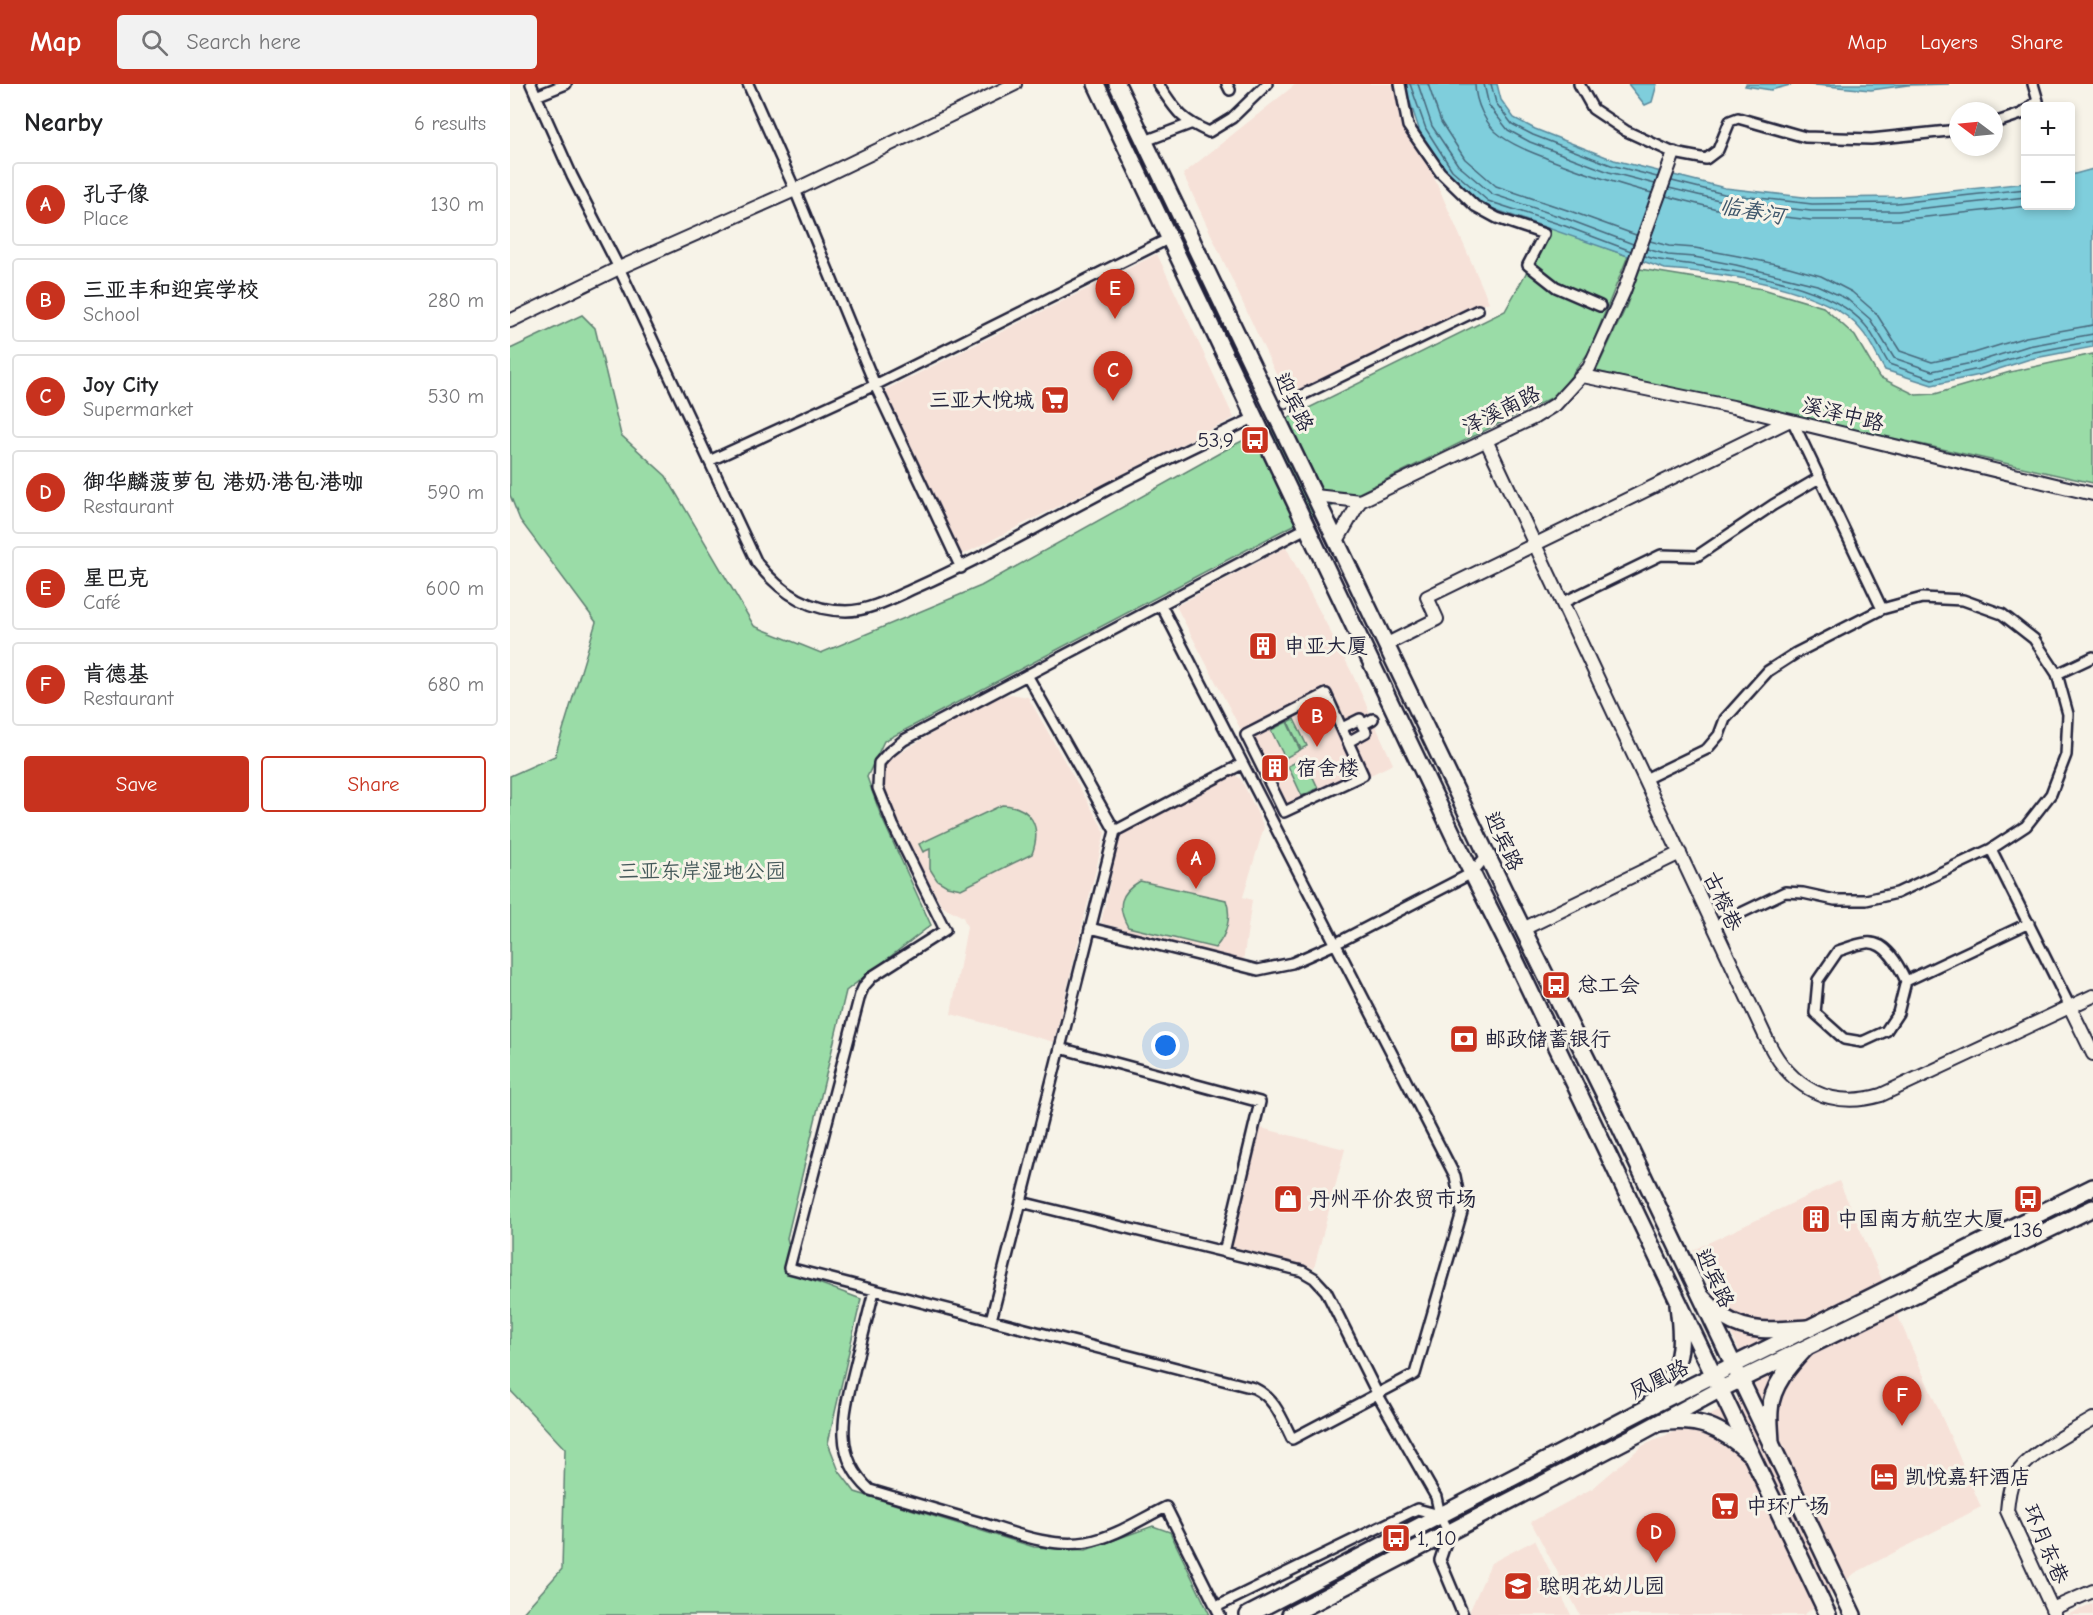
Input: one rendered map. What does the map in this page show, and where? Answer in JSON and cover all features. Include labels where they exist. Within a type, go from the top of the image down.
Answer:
[{"type":"main road","name":"迎宾路","points":[[1096,84],[1828,1615]]},
{"type":"main road","name":"迎宾路","points":[[1117,84],[1853,1615]]},
{"type":"main road","points":[[1459,847],[1479,837]]},
{"type":"main road","points":[[1472,873],[1509,903]]},
{"type":"main road","points":[[1490,909],[1497,900],[1501,899],[1509,903]]},
{"type":"main road","name":"凤凰路","points":[[1737,1373],[1810,1328],[2093,1187]]},
{"type":"main road","name":"凤凰路","points":[[1248,1615],[1647,1408],[1807,1347],[2093,1208]]},
{"type":"main road","points":[[1699,1294],[1724,1318],[1746,1327],[1773,1331],[1810,1328]]},
{"type":"main road","points":[[1647,1408],[1665,1387],[1679,1361],[1682,1337],[1678,1302]]},
{"type":"main road","points":[[1771,1445],[1770,1408],[1777,1387],[1789,1366],[1807,1347]]},
{"type":"main road","name":"凤凰路","points":[[1290,1615],[1656,1423],[1716,1383]]},
{"type":"main road","points":[[1656,1423],[1678,1420],[1702,1424],[1731,1436],[1750,1454]]},
{"type":"street","points":[[531,84],[572,176],[619,268],[757,563],[772,582],[794,597],[820,608],[847,611],[874,606],[961,568],[1109,489],[1256,417]]},
{"type":"street","points":[[536,96],[566,84]]},
{"type":"street","points":[[748,84],[795,190],[875,385],[961,568]]},
{"type":"street","points":[[510,321],[619,268],[795,190],[1015,84]]},
{"type":"street","points":[[1158,84],[1181,117],[1190,124],[1209,132],[1232,118],[1267,84]]},
{"type":"street","points":[[1400,84],[1408,126],[1440,172],[1475,206],[1497,218],[1544,234],[1528,265],[1556,287],[1600,306]]},
{"type":"street","points":[[1579,84],[1593,109],[1626,131],[1674,153],[1706,159],[1718,150],[1730,121],[1738,118],[1805,137],[1871,139],[1949,131]]},
{"type":"street","points":[[2033,84],[2037,102]]},
{"type":"street","points":[[2003,120],[2021,114]]},
{"type":"street","points":[[1144,141],[1190,124]]},
{"type":"street","name":"泽溪南路","points":[[1360,501],[1535,417],[1556,404],[1583,376],[1590,368],[1600,348],[1674,153]]},
{"type":"street","points":[[709,462],[875,385],[1170,238]]},
{"type":"street","points":[[1286,402],[1479,310]]},
{"type":"street","name":"溪泽中路","points":[[1583,376],[1733,407],[2093,494]]},
{"type":"street","points":[[1387,644],[1437,620],[1426,597],[1790,422],[1820,478],[1882,609]]},
{"type":"street","name":"古榕巷","points":[[1486,440],[1768,1042],[1781,1065],[1805,1086],[1833,1098],[1853,1100],[1881,1095],[2093,996]]},
{"type":"street","points":[[1562,603],[1661,555],[1697,556],[1773,505],[1820,478]]},
{"type":"street","points":[[1315,496],[1360,501],[1337,541]]},
{"type":"street","points":[[1161,605],[1455,1176],[1462,1212],[1418,1369],[1410,1378],[1292,1439],[1274,1403],[1264,1393],[1254,1388],[789,1268],[864,986],[873,976],[945,930],[893,825],[878,788],[879,763],[904,740],[1308,527]]},
{"type":"street","points":[[1645,779],[1707,749],[1719,735],[1725,719],[1768,671],[1796,653],[1882,609],[1922,598],[1963,600],[2002,614],[2034,639],[2057,674],[2068,714],[2066,755],[2051,794],[2026,826],[1991,849],[1896,893],[1866,900],[1835,900],[1803,893],[1785,892],[1714,926]]},
{"type":"street","points":[[2057,674],[2093,657]]},
{"type":"street","points":[[991,1320],[1115,831],[1027,675]]},
{"type":"street","points":[[1326,694],[1342,728],[1363,775],[1282,813],[1246,735],[1326,694]]},
{"type":"street","points":[[1342,728],[1360,719],[1366,732],[1348,742]]},
{"type":"street","points":[[1362,725],[1373,719]]},
{"type":"street","points":[[1115,831],[1242,764]]},
{"type":"street","points":[[1991,849],[2093,1054]]},
{"type":"street","points":[[1523,929],[1680,853]]},
{"type":"street","points":[[1090,928],[1258,970],[1292,963],[1335,944],[1472,873],[1487,855]]},
{"type":"street","points":[[1906,981],[2029,924]]},
{"type":"street","points":[[1868,942],[1880,945],[1896,961],[1906,981],[1898,1013],[1886,1031],[1862,1042],[1844,1039],[1815,1013],[1818,980],[1838,951],[1868,942]]},
{"type":"street","points":[[1060,1048],[1260,1102],[1224,1252]]},
{"type":"street","points":[[1021,1202],[1302,1271],[1314,1278],[1326,1290],[1378,1395],[1436,1497],[1440,1515],[1449,1533],[1440,1560],[1463,1615]]},
{"type":"street","points":[[874,1291],[844,1412],[843,1434],[846,1453],[858,1479],[870,1490],[990,1526],[1068,1544],[1087,1542],[1111,1535],[1166,1507],[1218,1611],[1417,1509],[1440,1515]]},
{"type":"street","name":"环月东巷","points":[[2054,1612],[2007,1511],[2007,1500],[2014,1477],[2027,1464],[2047,1446],[2093,1419]]},
{"type":"street","points":[[2054,1612],[2093,1591]]},
{"type":"shaded area","points":[[1296,84],[1393,84],[1489,302],[1287,398],[1183,174]]},
{"type":"shaded area","points":[[1157,254],[1234,418],[962,555],[885,390]]},
{"type":"shaded area","points":[[1286,547],[1351,671],[1393,764],[1283,818],[1241,730],[1176,606]]},
{"type":"shaded area","points":[[1011,694],[1028,697],[1105,832],[1054,1042],[951,1014],[967,927],[963,917],[942,906],[905,839],[886,796],[882,764],[988,699]]},
{"type":"shaded area","points":[[1235,775],[1241,779],[1264,827],[1243,897],[1252,900],[1243,962],[1101,923],[1121,832]]},
{"type":"shaded area","points":[[1261,1128],[1345,1149],[1314,1268],[1230,1246]]},
{"type":"shaded area","points":[[1839,1181],[1981,1507],[1855,1573],[1804,1615],[1580,1615],[1531,1522],[1593,1488],[1642,1446],[1713,1414],[1756,1388],[1693,1250]]},
{"type":"shaded area","name":"聪明花幼儿园","points":[[1535,1540],[1571,1615],[1468,1615],[1491,1563]]},
{"type":"shaded area","points":[[2093,1603],[2093,1615],[2067,1615]]},
{"type":"green space","name":"三亚东岸湿地公园","points":[[1551,228],[1628,256],[1589,352],[1557,395],[1280,532],[884,741],[867,777],[881,816],[931,925],[846,991],[787,1238],[797,1275],[861,1299],[828,1443],[839,1471],[855,1492],[1034,1547],[1086,1550],[1153,1526],[1170,1532],[1210,1615],[521,1615],[562,1569],[565,1449],[510,1390],[510,776],[555,756],[596,622],[520,520],[510,495],[510,349],[582,315],[595,328],[621,435],[666,476],[754,626],[821,653],[981,586],[1234,445],[1505,311]]},
{"type":"green space","points":[[1640,269],[1763,289],[1823,307],[1855,336],[1879,377],[1916,395],[1935,394],[2010,372],[2093,354],[2093,483],[1596,371],[1626,307]]},
{"type":"green space","points":[[1294,719],[1307,746],[1301,749],[1288,722]]},
{"type":"green space","points":[[1287,722],[1300,750],[1285,758],[1271,730]]},
{"type":"green space","points":[[1304,758],[1318,788],[1302,796],[1288,766]]},
{"type":"green space","points":[[1002,805],[1021,809],[1032,820],[1036,835],[1032,854],[961,889],[947,886],[937,880],[930,869],[930,849],[923,852],[919,844]]},
{"type":"green space","points":[[1140,881],[1226,900],[1227,926],[1215,948],[1128,927],[1122,913],[1122,901],[1128,890]]},
{"type":"water","name":"临春河","points":[[1404,84],[1497,84],[1501,100],[1514,118],[1535,129],[1614,160],[1725,188],[1812,198],[1897,197],[2021,183],[2021,210],[2075,210],[2075,174],[2093,169],[2093,347],[2030,359],[1980,375],[1932,385],[1885,370],[1861,330],[1845,315],[1824,303],[1770,284],[1713,274],[1665,269],[1485,206],[1448,174],[1420,132]]},
{"type":"water","points":[[1628,84],[1657,84],[1652,102],[1645,105]]},
{"type":"water","points":[[1746,84],[1794,84],[1771,90],[1745,86]]},
{"type":"water","points":[[1804,84],[1949,84],[1908,85],[1871,90]]},
{"type":"place","name":"星巴克","points":[[1115,319]]},
{"type":"place","name":"三亚大悦城","points":[[1055,400]]},
{"type":"place","name":"Joy City","points":[[1113,401]]},
{"type":"place","name":"53,9","points":[[1255,440]]},
{"type":"place","name":"申亚大厦","points":[[1263,646]]},
{"type":"place","name":"三亚丰和迎宾学校","points":[[1317,747]]},
{"type":"place","name":"宿舍楼","points":[[1275,768]]},
{"type":"place","name":"孔子像","points":[[1196,889]]},
{"type":"place","name":"总工会","points":[[1556,985]]},
{"type":"place","name":"邮政储蓄银行","points":[[1464,1039]]},
{"type":"place","name":"丹州平价农贸市场","points":[[1288,1199]]},
{"type":"place","name":"136","points":[[2028,1199]]},
{"type":"place","name":"中国南方航空大厦","points":[[1816,1219]]},
{"type":"place","name":"肯德基","points":[[1902,1426]]},
{"type":"place","name":"凯悦嘉轩酒店","points":[[1884,1477]]},
{"type":"place","name":"中环广场","points":[[1725,1506]]},
{"type":"place","name":"1, 10","points":[[1396,1538]]},
{"type":"place","name":"御华麟菠萝包 港奶·港包·港咖","points":[[1656,1563]]},
{"type":"place","name":"聪明花幼儿园","points":[[1518,1586]]}]
